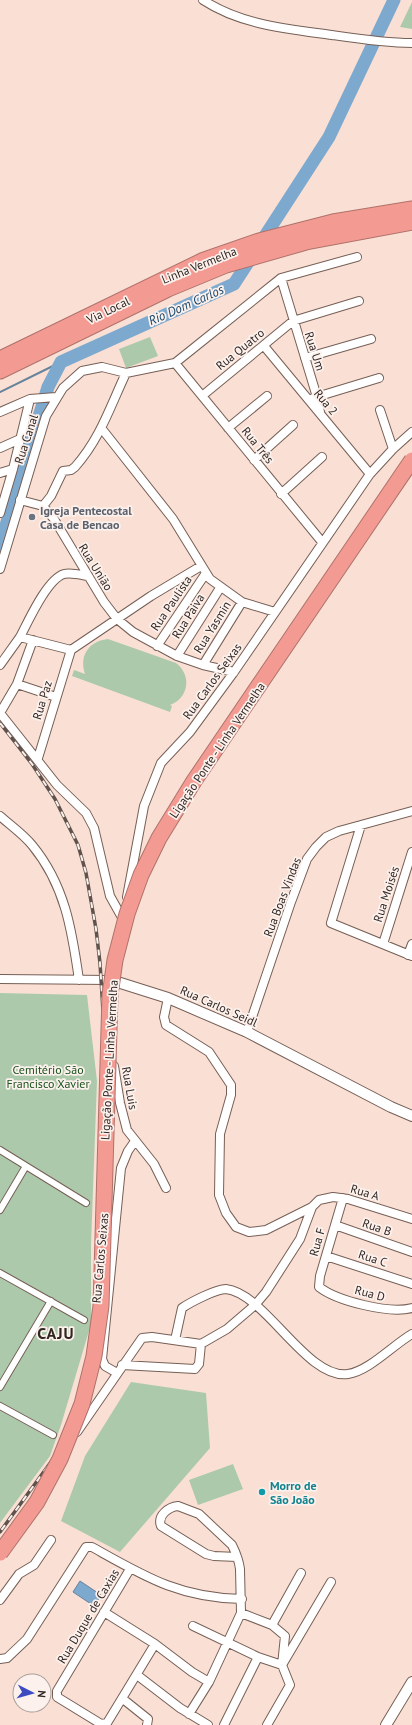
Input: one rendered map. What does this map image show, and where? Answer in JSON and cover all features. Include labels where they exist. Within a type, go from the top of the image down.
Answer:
[{"type":"highway","name":"Linha Vermelha","points":[[0,360],[204,260],[259,241],[334,228],[412,209]]},
{"type":"highway","name":"Linha Vermelha","points":[[0,371],[135,304],[198,276],[334,228],[412,222]]},
{"type":"highway","name":"Ligação Ponte - Linha Vermelha","points":[[0,1553],[34,1505],[62,1455],[82,1404],[94,1356],[101,1306],[109,1008],[118,947],[133,894],[159,838],[194,781],[412,460]]},
{"type":"street","points":[[203,0],[222,12],[251,22],[364,39],[410,43]]},
{"type":"street","points":[[20,500],[42,506],[51,496],[63,471],[71,470],[74,467],[87,452],[102,429],[126,373],[175,363],[281,278],[357,257]]},
{"type":"street","name":"Via Local","points":[[0,376],[142,306],[228,270]]},
{"type":"street","name":"Rua Um","points":[[281,278],[317,397],[320,413]]},
{"type":"street","name":"Rua Um","points":[[293,321],[359,301]]},
{"type":"street","name":"Rua Quatro","points":[[202,396],[293,321]]},
{"type":"street","points":[[305,358],[371,339]]},
{"type":"street","name":"Rua 2","points":[[264,346],[370,474]]},
{"type":"street","name":"Rua Três","points":[[175,363],[281,494],[322,542]]},
{"type":"street","name":"Rua Canal","points":[[0,569],[38,438],[53,397],[70,380],[87,369],[102,367],[126,373]]},
{"type":"street","points":[[308,400],[379,378]]},
{"type":"street","points":[[228,428],[267,396]]},
{"type":"street","points":[[0,412],[33,399],[53,397]]},
{"type":"street","points":[[0,513],[20,439],[33,399]]},
{"type":"street","points":[[380,410],[393,448]]},
{"type":"street","points":[[254,460],[292,425]]},
{"type":"street","points":[[102,429],[173,519],[203,570],[220,588],[242,602],[275,612]]},
{"type":"street","name":"Rua Carlos Seixas","points":[[111,980],[122,942],[134,855],[144,806],[161,762],[190,732],[234,672],[370,474],[393,448],[412,432]]},
{"type":"street","points":[[0,448],[20,439]]},
{"type":"street","points":[[281,494],[322,457]]},
{"type":"street","points":[[0,473],[13,469]]},
{"type":"street","name":"Rua União","points":[[42,506],[56,522],[88,576],[117,619],[156,646],[177,656],[203,665],[234,672]]},
{"type":"street","points":[[20,636],[71,650],[117,619],[203,570]]},
{"type":"street","name":"Rua Paulista","points":[[156,646],[203,570]]},
{"type":"street","points":[[0,665],[20,636],[46,591],[58,577],[64,574],[88,576]]},
{"type":"street","name":"Rua Paiva","points":[[177,656],[220,588]]},
{"type":"street","name":"Rua Yasmin","points":[[203,665],[242,602]]},
{"type":"street","points":[[33,640],[17,684],[0,713],[38,758],[57,785],[80,806],[90,819],[94,828],[110,896],[124,921]]},
{"type":"street","name":"Rua Paz","points":[[38,758],[71,650]]},
{"type":"street","points":[[17,684],[56,697]]},
{"type":"street","name":"Rua Boas Vindas","points":[[247,1032],[307,859],[326,838],[339,831],[412,811]]},
{"type":"street","points":[[0,816],[31,844],[50,871],[58,887],[65,904],[70,925],[79,980]]},
{"type":"street","points":[[360,825],[331,921],[336,926],[361,934],[410,956],[412,944]]},
{"type":"street","name":"Rua Moisés","points":[[383,944],[412,852]]},
{"type":"street","name":"Rua Carlos Seidl","points":[[0,979],[111,980],[168,998],[247,1032],[391,1107],[412,1116]]},
{"type":"street","name":"Rua Luis","points":[[111,980],[112,1036],[116,1083],[124,1118],[128,1130],[154,1164],[166,1188]]},
{"type":"street","name":"Rua A","points":[[168,998],[164,1017],[166,1025],[209,1052],[231,1086],[232,1095],[220,1134],[219,1195],[232,1223],[240,1230],[259,1231],[272,1227],[312,1207],[324,1198],[343,1198],[412,1219]]},
{"type":"street","name":"Rua Carlos Seixas","points":[[117,1373],[105,1366],[102,1359],[121,1168],[128,1151],[135,1141]]},
{"type":"street","points":[[0,1150],[86,1203]]},
{"type":"street","points":[[0,1210],[26,1166]]},
{"type":"street","name":"Rua F","points":[[324,1290],[318,1284],[343,1198]]},
{"type":"street","points":[[69,1443],[142,1338],[152,1337],[201,1344],[227,1329],[255,1305],[266,1292],[300,1239],[312,1207]]},
{"type":"street","name":"Rua B","points":[[335,1225],[412,1252]]},
{"type":"street","name":"Rua C","points":[[326,1256],[412,1284]]},
{"type":"street","points":[[0,1273],[84,1320]]},
{"type":"street","points":[[175,1340],[182,1308],[205,1296],[222,1290],[236,1293],[255,1305],[308,1356],[320,1366],[336,1373],[348,1374],[360,1370],[412,1334]]},
{"type":"street","name":"Rua D","points":[[324,1290],[380,1309],[403,1310],[412,1308]]},
{"type":"street","points":[[0,1387],[51,1301]]},
{"type":"street","points":[[122,1365],[195,1369],[199,1364],[201,1344]]},
{"type":"street","points":[[0,1406],[53,1435]]},
{"type":"street","points":[[0,1540],[40,1486]]},
{"type":"street","points":[[189,1714],[209,1682],[241,1613],[242,1599],[240,1569],[237,1557],[232,1545],[194,1511],[176,1506],[169,1509],[162,1516],[160,1523],[162,1527],[206,1554],[237,1557]]},
{"type":"street","points":[[0,1600],[19,1574],[34,1565],[51,1540]]},
{"type":"street","points":[[0,1659],[7,1658],[27,1639],[82,1550],[86,1547],[92,1547],[130,1569],[158,1582],[194,1594],[220,1598],[242,1599]]},
{"type":"street","name":"Rua Duque de Caxias","points":[[123,1699],[108,1722],[101,1724],[56,1696],[57,1691],[130,1569]]},
{"type":"street","points":[[272,1626],[301,1573]]},
{"type":"street","points":[[282,1665],[331,1582]]},
{"type":"street","points":[[104,1612],[155,1644],[192,1672],[209,1682]]},
{"type":"street","points":[[241,1613],[272,1626],[285,1636],[282,1665],[290,1685],[267,1725]]},
{"type":"street","points":[[193,1626],[258,1657],[282,1665]]},
{"type":"street","points":[[147,1725],[147,1717],[123,1699],[155,1644]]},
{"type":"street","points":[[224,1725],[258,1657]]},
{"type":"street","points":[[137,1675],[189,1714],[208,1725]]},
{"type":"street","points":[[386,1725],[412,1682]]},
{"type":"green space","points":[[412,2],[412,29],[400,27]]},
{"type":"green space","points":[[150,337],[158,356],[126,368],[119,349]]},
{"type":"green space","points":[[108,639],[176,663],[181,668],[186,680],[186,686],[181,697],[170,705],[172,706],[170,712],[72,676],[74,670],[85,674],[83,668],[84,656],[90,646],[101,640]]},
{"type":"green space","name":"Cemitério São Francisco Xavier","points":[[0,993],[87,995],[97,1081],[91,1245],[91,1324],[61,1425],[50,1456],[0,1523]]},
{"type":"green space","points":[[131,1382],[206,1393],[210,1448],[120,1552],[61,1521],[85,1456]]},
{"type":"green space","points":[[233,1464],[243,1489],[198,1505],[189,1480]]},
{"type":"water","points":[[80,1581],[101,1595],[94,1606],[73,1592]]},
{"type":"waterway","name":"Rio Dom Carlos","points":[[0,545],[48,387],[61,362],[234,284],[329,137],[394,0]]},
{"type":"waterway","points":[[0,392],[61,362]]},
{"type":"railway","points":[[0,723],[32,764],[55,799],[78,845],[86,873],[96,929],[100,963],[110,1123],[101,1243],[101,1287],[95,1344],[90,1366],[56,1455],[0,1532]]},
{"type":"place","name":"Igreja Pentecostal Casa de Bencao","points":[[32,517]]},
{"type":"place","name":"Morro de São João","points":[[262,1492]]},
{"type":"district","name":"CAJU","points":[[56,1333]]}]
